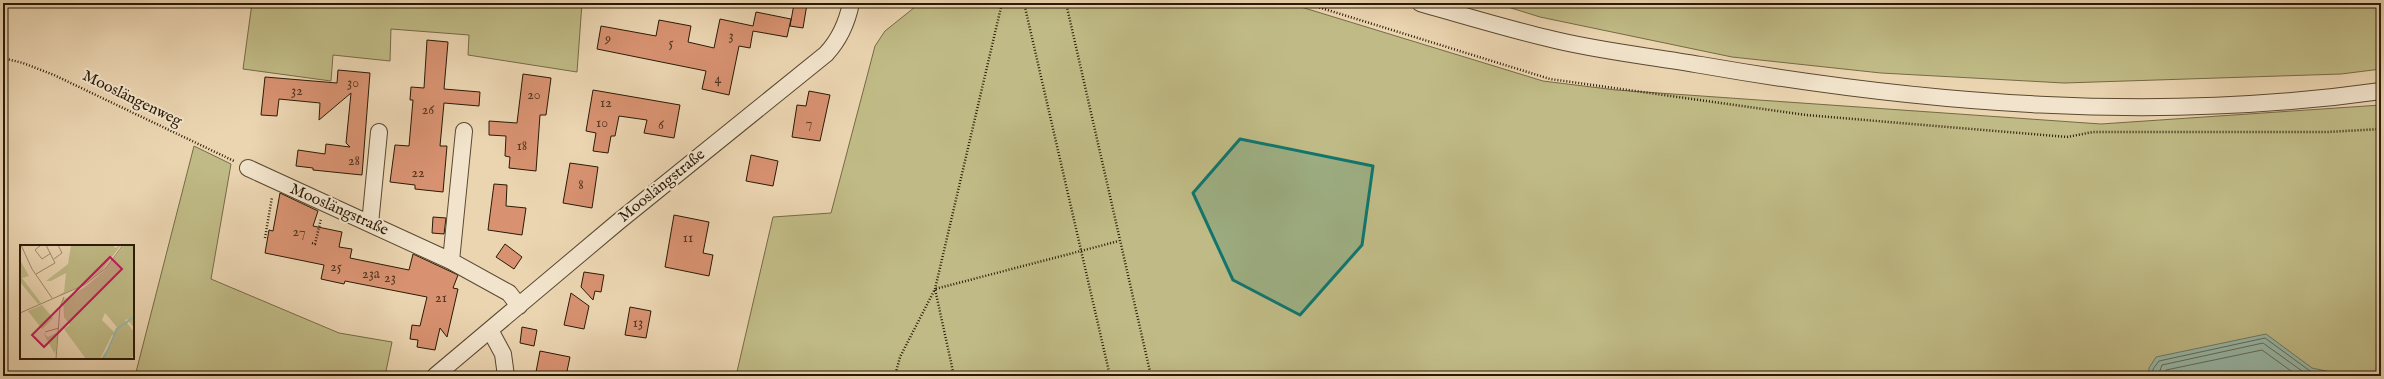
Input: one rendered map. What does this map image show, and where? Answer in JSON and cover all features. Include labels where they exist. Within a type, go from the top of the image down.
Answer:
[{"type":"street","name":"Mooslängstraße","points":[[248,168],[451,261],[509,293],[519,306],[716,141],[826,54],[838,41],[851,3]]},
{"type":"street","points":[[1420,3],[1549,39],[1806,83],[1946,100],[2148,108],[2337,97],[2381,91]]},
{"type":"street","points":[[451,261],[464,131]]},
{"type":"street","points":[[370,224],[379,132]]},
{"type":"street","points":[[435,376],[519,306]]},
{"type":"street","points":[[490,330],[503,354],[506,376]]},
{"type":"path","points":[[895,376],[900,357],[934,289],[1002,3]]},
{"type":"path","points":[[1024,3],[1110,376]]},
{"type":"path","points":[[1066,3],[1119,241],[1151,376]]},
{"type":"path","name":"Mooslängenweg","points":[[3,58],[24,63],[54,75],[248,168]]},
{"type":"path","points":[[265,238],[276,181]]},
{"type":"path","points":[[312,243],[315,244],[324,202]]},
{"type":"path","points":[[934,289],[1119,241]]},
{"type":"path","points":[[934,289],[954,376]]},
{"type":"highlighted area","points":[[1240,139],[1373,166],[1362,245],[1300,315],[1233,280],[1193,193]]},
{"type":"shaded area","points":[[252,3],[582,3],[577,72],[468,55],[469,35],[391,29],[390,61],[333,55],[331,81],[243,69]]},
{"type":"shaded area","points":[[920,3],[1288,3],[1543,81],[1616,90],[2101,124],[2381,105],[2381,376],[736,376],[773,217],[831,213],[875,46],[885,31]]},
{"type":"shaded area","points":[[1495,3],[2381,3],[2381,69],[2341,74],[2064,83],[1881,73],[1732,57],[1540,17]]},
{"type":"shaded area","points":[[194,146],[231,164],[211,279],[339,333],[392,342],[385,376],[135,376]]},
{"type":"water","points":[[2266,334],[2312,368],[2349,376],[2149,376],[2149,368],[2156,357]]},
{"type":"building","points":[[794,4],[807,4],[803,28],[790,26]]},
{"type":"building","points":[[756,12],[791,19],[787,37],[753,31],[750,48],[739,46],[729,95],[702,89],[706,71],[597,49],[601,26],[656,36],[659,20],[691,26],[688,42],[714,48],[720,19],[753,26]]},
{"type":"building","points":[[427,40],[448,42],[444,89],[480,92],[479,106],[444,103],[440,146],[447,146],[443,192],[415,189],[415,185],[390,182],[395,145],[409,146],[413,100],[410,100],[411,87],[424,88]]},
{"type":"building","points":[[338,70],[370,73],[362,175],[313,170],[313,168],[296,166],[298,150],[325,154],[326,144],[350,147],[346,143],[351,93],[319,120],[320,103],[279,99],[277,116],[261,115],[265,77],[337,83]]},
{"type":"building","points":[[523,74],[551,78],[546,115],[540,115],[536,171],[509,168],[510,157],[505,156],[506,136],[489,135],[489,121],[517,123]]},
{"type":"building","points":[[593,90],[680,105],[674,138],[644,133],[647,120],[619,116],[615,136],[611,136],[608,153],[593,151],[596,133],[586,131]]},
{"type":"building","points":[[809,91],[830,95],[820,141],[792,137],[797,105],[806,106]]},
{"type":"building","points":[[751,155],[778,161],[773,186],[746,181]]},
{"type":"building","points":[[570,163],[598,167],[592,208],[563,203]]},
{"type":"building","points":[[494,184],[507,185],[506,206],[526,208],[522,235],[488,230]]},
{"type":"building","points":[[280,193],[318,211],[313,226],[342,232],[339,247],[352,249],[350,258],[409,270],[413,254],[458,275],[453,288],[458,289],[447,337],[440,328],[435,350],[417,347],[418,340],[410,339],[412,325],[420,326],[427,297],[345,281],[344,284],[321,279],[324,265],[265,253],[269,230],[273,231]]},
{"type":"building","points":[[674,215],[709,222],[703,253],[713,255],[709,276],[665,267]]},
{"type":"building","points":[[433,217],[446,218],[444,234],[432,233]]},
{"type":"building","points":[[505,244],[522,257],[514,269],[496,257]]},
{"type":"building","points":[[584,272],[604,275],[601,292],[595,291],[593,300],[581,287]]},
{"type":"building","points":[[571,293],[589,306],[584,329],[564,325]]},
{"type":"building","points":[[630,307],[651,311],[646,338],[625,335]]},
{"type":"building","points":[[522,327],[537,330],[534,346],[520,343]]},
{"type":"building","points":[[540,351],[570,357],[566,376],[536,372]]}]
